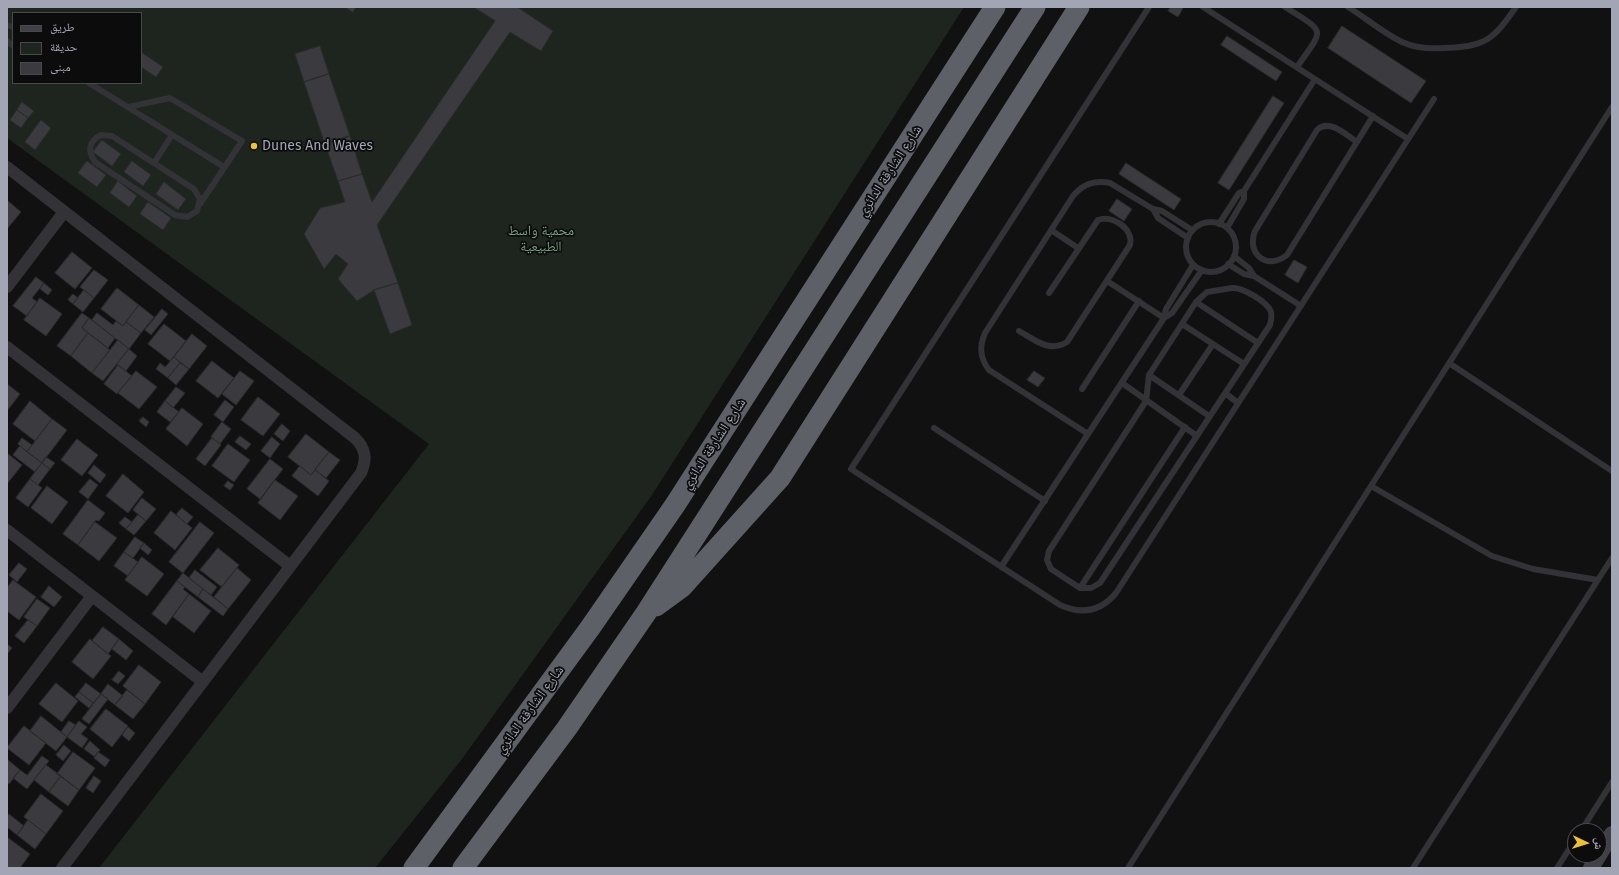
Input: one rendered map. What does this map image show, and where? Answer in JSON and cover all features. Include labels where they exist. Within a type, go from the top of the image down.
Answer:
[{"type":"highway","name":"شارع الشارقة الدائري","points":[[414,868],[590,628],[675,505],[995,7]]},
{"type":"highway","points":[[462,868],[563,734],[646,613],[1035,7]]},
{"type":"highway","points":[[646,613],[682,587],[780,478],[1079,7]]},
{"type":"street","points":[[7,167],[360,443],[366,458],[361,473],[62,868]]},
{"type":"street","points":[[7,287],[64,212]]},
{"type":"street","points":[[7,347],[290,566]]},
{"type":"street","points":[[7,530],[203,682]]},
{"type":"street","points":[[7,708],[92,596]]},
{"type":"lane","points":[[1150,7],[851,469],[1060,605],[1070,609],[1091,610],[1101,607],[1116,593],[1434,99]]},
{"type":"lane","points":[[1285,7],[1315,27],[1318,32],[1317,38],[1297,67]]},
{"type":"lane","points":[[1352,8],[1402,42],[1413,46],[1434,49],[1466,48],[1487,40],[1503,26],[1516,7]]},
{"type":"lane","points":[[1207,8],[1408,139]]},
{"type":"lane","points":[[1219,224],[1239,193],[1244,191],[1315,79]]},
{"type":"lane","points":[[91,84],[224,167]]},
{"type":"lane","points":[[128,107],[170,98],[242,141],[224,167],[199,205],[192,215],[187,217],[175,215],[95,162],[90,152],[90,146],[96,137],[107,135],[194,189],[198,193],[199,205]]},
{"type":"lane","points":[[1130,867],[1612,107]]},
{"type":"lane","points":[[1357,142],[1330,125],[1323,126],[1317,130],[1255,231],[1252,244],[1258,256],[1269,262],[1282,259],[1287,255],[1357,142],[1373,116]]},
{"type":"lane","points":[[154,163],[172,135]]},
{"type":"lane","points":[[1088,434],[995,376],[984,364],[982,356],[982,340],[985,333],[1076,193],[1085,185],[1093,182],[1101,182],[1113,185],[1154,209],[1162,211],[1192,230]]},
{"type":"lane","points":[[1227,228],[1244,199],[1244,191]]},
{"type":"lane","points":[[1154,209],[1158,218],[1188,238]]},
{"type":"lane","points":[[1019,331],[1049,347],[1062,345],[1067,342],[1130,245],[1131,236],[1129,232],[1110,219],[1102,218],[1094,222],[1049,293]]},
{"type":"lane","points":[[1205,223],[1219,224],[1227,228],[1234,241],[1234,256],[1228,264],[1216,271],[1202,270],[1193,265],[1186,252],[1188,238],[1192,230],[1205,223]]},
{"type":"lane","points":[[1051,230],[1078,248]]},
{"type":"lane","points":[[1234,256],[1249,268],[1254,276]]},
{"type":"lane","points":[[1228,264],[1244,274],[1254,276],[1301,306]]},
{"type":"lane","points":[[1002,567],[1164,318],[1166,309],[1193,265]]},
{"type":"lane","points":[[1164,318],[1172,313],[1202,270]]},
{"type":"lane","points":[[1107,281],[1164,318]]},
{"type":"lane","points":[[1234,288],[1243,290],[1261,301],[1269,309],[1272,321],[1100,583],[1091,588],[1080,588],[1051,569],[1047,560],[1047,555],[1146,401],[1149,375],[1196,302],[1207,292],[1234,288]]},
{"type":"lane","points":[[1082,389],[1139,301]]},
{"type":"lane","points":[[1196,302],[1258,343]]},
{"type":"lane","points":[[1182,324],[1244,364]]},
{"type":"lane","points":[[1179,395],[1213,344]]},
{"type":"lane","points":[[1450,363],[1612,471]]},
{"type":"lane","points":[[1149,375],[1209,416]]},
{"type":"lane","points":[[1122,383],[1197,436]]},
{"type":"lane","points":[[1225,393],[1238,403]]},
{"type":"lane","points":[[934,428],[1045,501]]},
{"type":"lane","points":[[1080,588],[1185,428]]},
{"type":"lane","points":[[1371,486],[1492,556],[1533,569],[1598,580]]},
{"type":"lane","points":[[1413,868],[1612,558]]},
{"type":"lane","points":[[1586,823],[1612,782]]},
{"type":"lane","points":[[1557,868],[1567,852]]},
{"type":"green space","name":"محمية واسط الطبيعية","points":[[7,7],[964,7],[652,495],[462,759],[375,868],[99,868],[429,444],[7,138]]},
{"type":"building","points":[[345,7],[356,7],[353,12]]},
{"type":"building","points":[[474,7],[517,7],[553,31],[541,51],[510,32],[377,225],[398,283],[374,290],[357,301],[338,279],[348,264],[336,254],[324,269],[304,234],[320,208],[345,202],[338,181],[362,174],[372,202],[495,21]]},
{"type":"building","points":[[1171,7],[1183,8],[1178,17],[1168,11]]},
{"type":"building","points":[[1342,26],[1426,81],[1411,103],[1328,48]]},
{"type":"building","points":[[1227,36],[1282,72],[1276,81],[1221,45]]},
{"type":"building","points":[[320,46],[329,74],[304,82],[295,54]]},
{"type":"building","points":[[142,53],[163,67],[156,77],[142,68]]},
{"type":"building","points":[[329,74],[350,136],[325,144],[304,82]]},
{"type":"building","points":[[1273,96],[1284,103],[1229,190],[1218,183]]},
{"type":"building","points":[[22,102],[34,111],[28,118],[17,110]]},
{"type":"building","points":[[17,110],[28,118],[21,128],[10,120]]},
{"type":"building","points":[[41,120],[51,128],[35,150],[25,142]]},
{"type":"building","points":[[350,136],[362,174],[338,181],[325,144]]},
{"type":"building","points":[[102,140],[121,154],[112,166],[93,152]]},
{"type":"building","points":[[87,161],[106,175],[97,187],[78,173]]},
{"type":"building","points":[[132,161],[151,175],[143,186],[124,172]]},
{"type":"building","points":[[1126,163],[1181,199],[1174,210],[1119,174]]},
{"type":"building","points":[[118,181],[137,196],[129,207],[110,193]]},
{"type":"building","points":[[164,182],[186,199],[178,210],[156,194]]},
{"type":"building","points":[[1117,199],[1132,209],[1124,221],[1109,211]]},
{"type":"building","points":[[7,200],[21,212],[7,229]]},
{"type":"building","points":[[148,202],[171,218],[163,230],[140,214]]},
{"type":"building","points":[[72,252],[92,268],[75,289],[55,273]]},
{"type":"building","points":[[1294,260],[1307,267],[1298,283],[1285,275]]},
{"type":"building","points":[[94,270],[108,280],[94,298],[80,287]]},
{"type":"building","points":[[36,277],[44,283],[32,298],[37,302],[27,316],[13,306]]},
{"type":"building","points":[[44,283],[52,290],[48,295],[40,289]]},
{"type":"building","points":[[398,283],[412,325],[390,334],[374,290]]},
{"type":"building","points":[[117,288],[139,305],[123,326],[101,309]]},
{"type":"building","points":[[84,290],[94,298],[83,312],[73,304]]},
{"type":"building","points":[[73,294],[78,298],[73,304],[68,300]]},
{"type":"building","points":[[40,298],[62,314],[46,336],[24,320]]},
{"type":"building","points":[[139,305],[154,317],[141,333],[126,322]]},
{"type":"building","points":[[162,309],[168,314],[151,335],[145,330]]},
{"type":"building","points":[[82,313],[89,318],[82,328],[88,333],[71,356],[57,346]]},
{"type":"building","points":[[97,313],[113,325],[116,321],[123,326],[126,322],[141,333],[129,349],[92,320]]},
{"type":"building","points":[[89,318],[115,338],[108,348],[82,328]]},
{"type":"building","points":[[164,324],[186,341],[170,361],[148,344]]},
{"type":"building","points":[[88,333],[110,350],[92,373],[71,356]]},
{"type":"building","points":[[192,334],[207,346],[189,369],[174,357]]},
{"type":"building","points":[[118,340],[129,349],[103,381],[92,373]]},
{"type":"building","points":[[129,349],[137,356],[126,371],[117,364]]},
{"type":"building","points":[[174,357],[180,363],[168,378],[156,369],[160,363],[165,367]]},
{"type":"building","points":[[212,361],[234,378],[218,398],[196,381]]},
{"type":"building","points":[[180,363],[189,369],[176,385],[168,378]]},
{"type":"building","points":[[118,365],[132,376],[117,394],[104,384]]},
{"type":"building","points":[[136,371],[157,387],[139,409],[118,393]]},
{"type":"building","points":[[240,371],[254,381],[236,405],[222,394]]},
{"type":"building","points":[[1034,371],[1045,378],[1038,387],[1027,380]]},
{"type":"building","points":[[7,384],[20,394],[7,411]]},
{"type":"building","points":[[176,387],[185,393],[173,408],[165,401]]},
{"type":"building","points":[[258,397],[280,414],[263,436],[241,420]]},
{"type":"building","points":[[225,400],[234,407],[223,422],[214,415]]},
{"type":"building","points":[[30,401],[52,419],[35,441],[13,424]]},
{"type":"building","points":[[165,401],[179,412],[170,422],[157,412]]},
{"type":"building","points":[[182,408],[203,424],[187,446],[166,429]]},
{"type":"building","points":[[143,417],[149,422],[146,427],[139,421]]},
{"type":"building","points":[[52,419],[67,430],[42,463],[27,452]]},
{"type":"building","points":[[222,422],[231,429],[220,444],[211,437]]},
{"type":"building","points":[[282,424],[290,431],[283,441],[274,434]]},
{"type":"building","points":[[306,434],[329,452],[311,475],[288,457]]},
{"type":"building","points":[[240,436],[251,444],[246,450],[235,442]]},
{"type":"building","points":[[272,437],[280,444],[270,458],[261,451]]},
{"type":"building","points":[[22,438],[32,445],[27,452],[18,444]]},
{"type":"building","points":[[212,438],[221,445],[205,466],[196,459]]},
{"type":"building","points":[[77,439],[98,455],[82,476],[61,460]]},
{"type":"building","points":[[228,444],[250,460],[234,482],[212,466]]},
{"type":"building","points":[[20,446],[42,463],[35,472],[13,455]]},
{"type":"building","points":[[329,452],[340,460],[326,478],[315,470]]},
{"type":"building","points":[[7,453],[22,465],[7,484]]},
{"type":"building","points":[[46,457],[55,463],[50,469],[42,463]]},
{"type":"building","points":[[270,459],[283,469],[260,499],[247,489]]},
{"type":"building","points":[[42,463],[50,469],[38,485],[30,479]]},
{"type":"building","points":[[94,465],[106,475],[100,483],[88,473]]},
{"type":"building","points":[[300,466],[311,475],[315,470],[329,481],[318,496],[292,476]]},
{"type":"building","points":[[123,474],[144,492],[128,513],[106,496]]},
{"type":"building","points":[[30,479],[42,488],[28,507],[16,498]]},
{"type":"building","points":[[90,479],[98,485],[88,499],[79,492]]},
{"type":"building","points":[[275,480],[298,496],[280,520],[258,503]]},
{"type":"building","points":[[228,481],[234,485],[230,490],[224,486]]},
{"type":"building","points":[[47,486],[68,502],[52,524],[31,508]]},
{"type":"building","points":[[142,498],[156,509],[146,521],[133,510]]},
{"type":"building","points":[[88,500],[105,513],[99,521],[96,520],[78,545],[63,534]]},
{"type":"building","points":[[182,508],[193,517],[187,524],[176,515]]},
{"type":"building","points":[[171,511],[192,528],[175,550],[154,533]]},
{"type":"building","points":[[138,515],[146,521],[134,535],[126,529]]},
{"type":"building","points":[[125,517],[132,522],[126,529],[119,523]]},
{"type":"building","points":[[95,522],[117,538],[99,561],[78,545]]},
{"type":"building","points":[[200,522],[214,533],[183,573],[169,562]]},
{"type":"building","points":[[135,537],[144,543],[133,558],[124,552]]},
{"type":"building","points":[[144,543],[152,550],[148,555],[140,548]]},
{"type":"building","points":[[218,548],[239,565],[222,587],[200,570]]},
{"type":"building","points":[[124,552],[138,562],[128,576],[114,566]]},
{"type":"building","points":[[142,557],[164,574],[147,596],[125,580]]},
{"type":"building","points":[[19,563],[27,569],[17,582],[9,575]]},
{"type":"building","points":[[237,568],[251,580],[228,609],[214,597]]},
{"type":"building","points":[[195,570],[217,587],[211,595],[189,578]]},
{"type":"building","points":[[183,573],[203,589],[198,597],[177,581]]},
{"type":"building","points":[[13,580],[36,597],[19,620],[7,611],[7,588]]},
{"type":"building","points":[[177,581],[185,587],[183,589],[189,594],[166,625],[152,614]]},
{"type":"building","points":[[49,586],[62,597],[54,607],[41,597]]},
{"type":"building","points":[[203,589],[228,609],[223,616],[198,597]]},
{"type":"building","points":[[189,594],[211,611],[194,633],[173,617]]},
{"type":"building","points":[[37,599],[50,608],[37,626],[24,617]]},
{"type":"building","points":[[28,620],[37,626],[24,643],[15,636]]},
{"type":"building","points":[[103,627],[119,639],[108,654],[92,641]]},
{"type":"building","points":[[90,639],[111,656],[93,679],[72,662]]},
{"type":"building","points":[[119,639],[133,651],[126,660],[112,649]]},
{"type":"building","points":[[7,644],[12,648],[7,654]]},
{"type":"building","points":[[139,665],[161,682],[145,704],[123,686]]},
{"type":"building","points":[[119,671],[125,676],[118,684],[112,680]]},
{"type":"building","points":[[56,683],[78,701],[62,722],[39,704]]},
{"type":"building","points":[[86,683],[101,694],[93,703],[79,692]]},
{"type":"building","points":[[108,684],[123,696],[115,705],[101,694]]},
{"type":"building","points":[[127,690],[145,704],[133,719],[115,705]]},
{"type":"building","points":[[79,692],[93,703],[89,708],[75,697]]},
{"type":"building","points":[[101,694],[108,699],[89,724],[82,719]]},
{"type":"building","points":[[106,709],[128,726],[112,747],[90,729]]},
{"type":"building","points":[[41,716],[67,737],[56,751],[30,731]]},
{"type":"building","points":[[69,721],[76,725],[67,737],[61,732]]},
{"type":"building","points":[[79,721],[87,727],[81,734],[88,739],[82,748],[67,737]]},
{"type":"building","points":[[24,726],[46,743],[29,765],[7,748]]},
{"type":"building","points":[[128,727],[135,733],[129,741],[122,735]]},
{"type":"building","points":[[90,741],[100,750],[95,757],[84,749]]},
{"type":"building","points":[[64,745],[71,751],[63,761],[56,755]]},
{"type":"building","points":[[73,752],[95,768],[79,790],[57,774]]},
{"type":"building","points":[[98,752],[110,760],[105,767],[94,758]]},
{"type":"building","points":[[42,756],[49,761],[27,789],[13,778],[20,770],[27,775]]},
{"type":"building","points":[[7,759],[20,770],[9,784],[7,782]]},
{"type":"building","points":[[46,765],[61,776],[49,792],[34,780]]},
{"type":"building","points":[[61,776],[79,790],[68,806],[49,792]]},
{"type":"building","points":[[94,776],[101,781],[93,793],[86,788]]},
{"type":"building","points":[[41,794],[63,811],[46,834],[24,817]]},
{"type":"building","points":[[9,814],[24,826],[17,835],[7,827],[7,817]]},
{"type":"building","points":[[28,820],[46,834],[35,849],[17,835]]},
{"type":"building","points":[[7,837],[30,854],[20,868],[7,868]]},
{"type":"place","name":"Dunes And Waves","points":[[254,146]]}]
